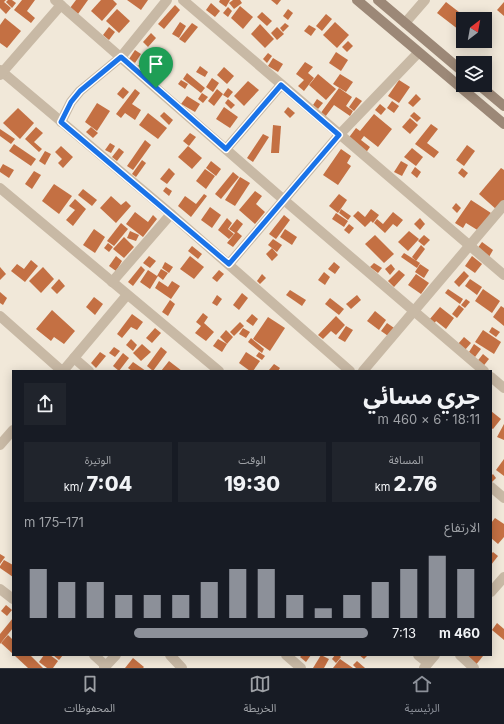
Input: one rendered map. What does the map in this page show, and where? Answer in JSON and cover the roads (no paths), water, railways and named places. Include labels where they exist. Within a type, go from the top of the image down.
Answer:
[{"type":"main road","points":[[357,0],[504,124]]},
{"type":"main road","points":[[378,0],[456,66]]},
{"type":"main road","points":[[487,92],[504,106]]},
{"type":"street","points":[[61,122],[71,102],[80,91],[121,57],[167,0]]},
{"type":"street","points":[[183,0],[504,275]]},
{"type":"street","points":[[405,23],[425,0]]},
{"type":"street","points":[[349,370],[171,214],[1,73],[58,3],[284,200],[483,370]]},
{"type":"street","points":[[229,264],[339,135],[418,53]]},
{"type":"street","points":[[226,149],[281,85]]},
{"type":"street","points":[[0,188],[218,370]]},
{"type":"street","points":[[364,370],[504,205]]},
{"type":"street","points":[[112,282],[171,214]]},
{"type":"street","points":[[64,370],[127,295]]},
{"type":"street","points":[[0,316],[62,370]]},
{"type":"street","points":[[74,358],[88,370]]},
{"type":"street","points":[[492,378],[504,388]]},
{"type":"street","points":[[0,445],[12,431]]},
{"type":"street","points":[[492,488],[504,498]]},
{"type":"street","points":[[492,591],[504,577]]},
{"type":"street","points":[[0,588],[12,598]]},
{"type":"street","points":[[95,656],[105,667],[115,656]]},
{"type":"street","points":[[171,656],[182,668]]},
{"type":"street","points":[[287,656],[302,668]]},
{"type":"street","points":[[419,656],[426,666],[434,656]]},
{"type":"street","points":[[461,656],[474,668]]}]
